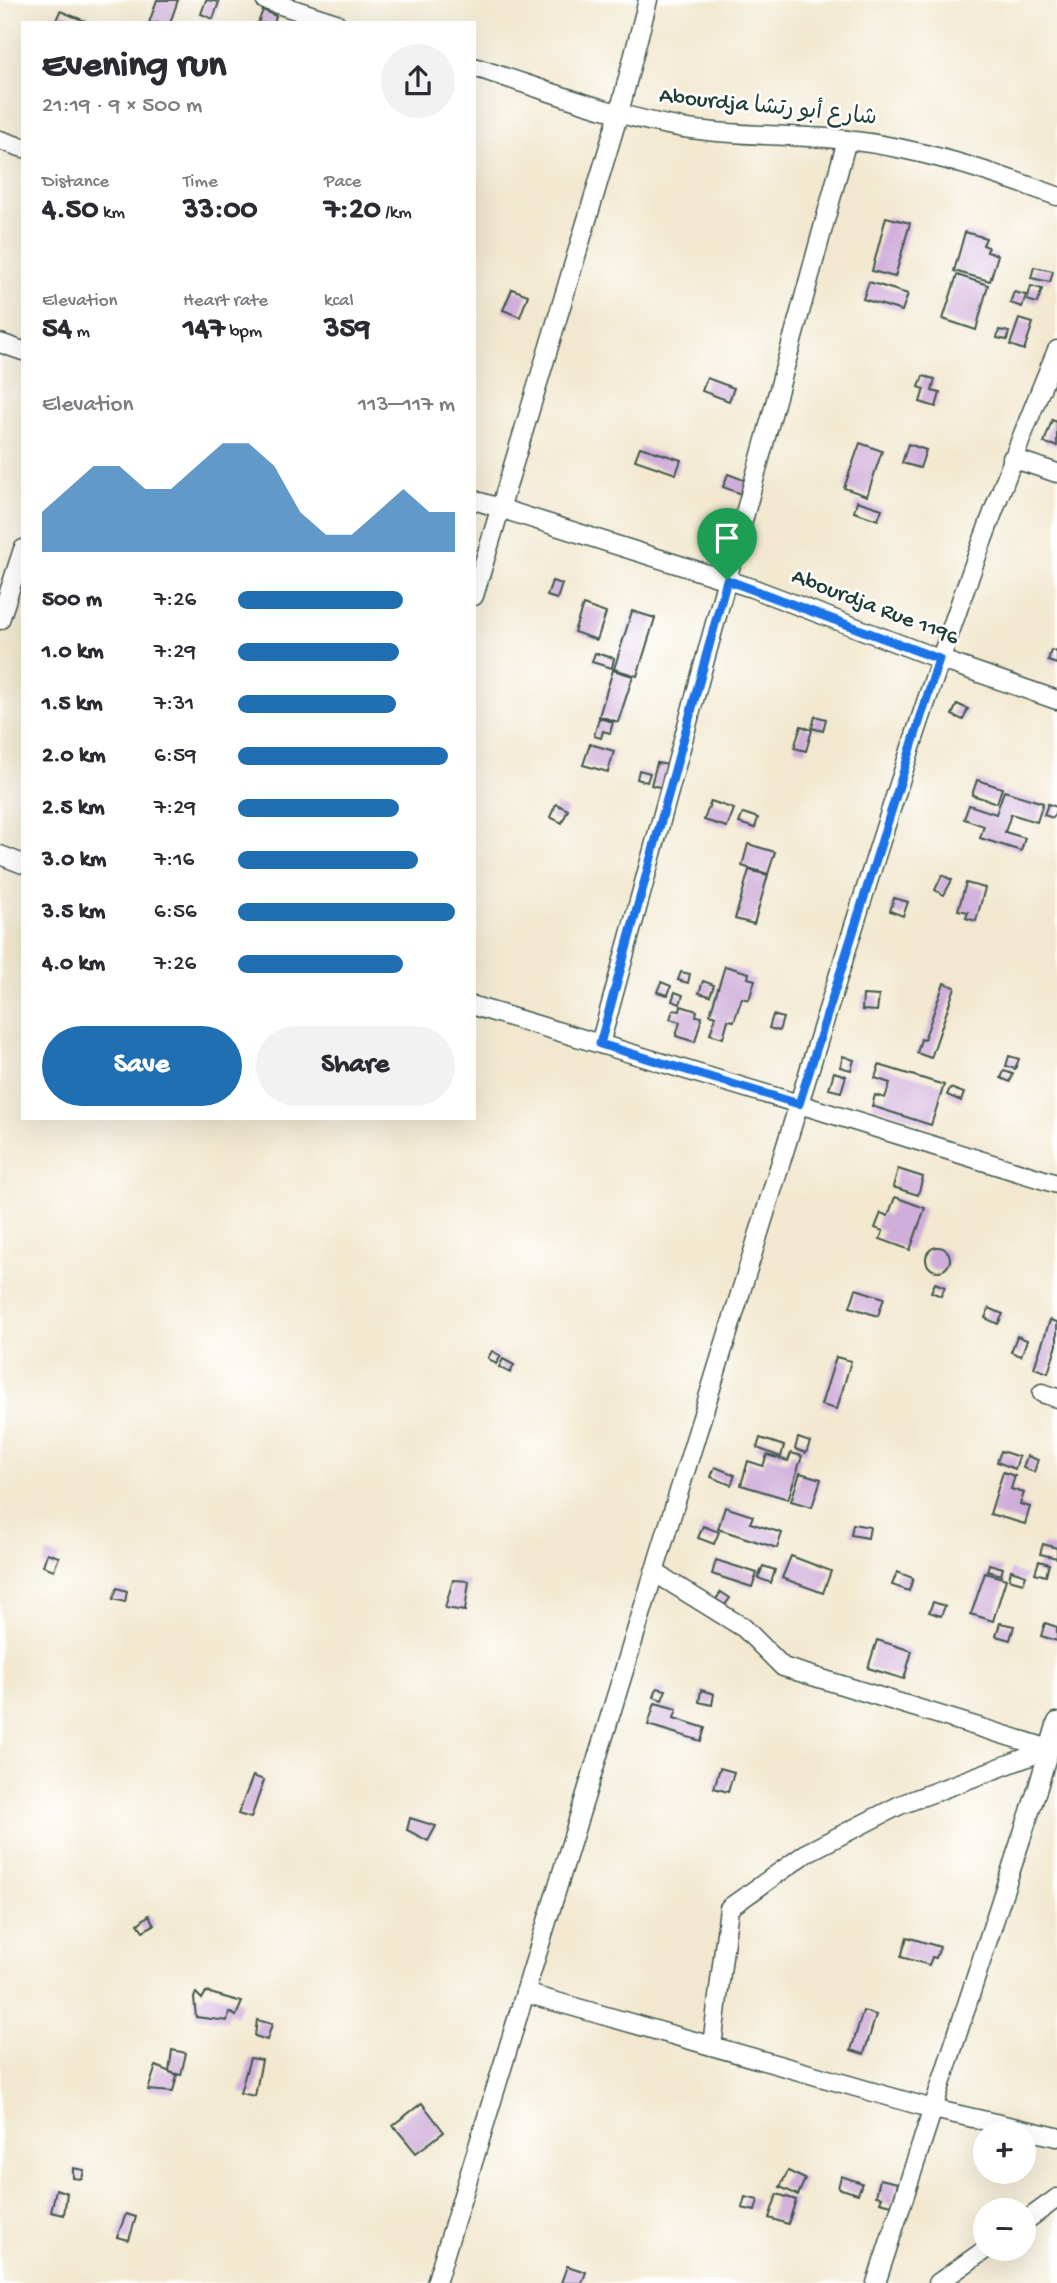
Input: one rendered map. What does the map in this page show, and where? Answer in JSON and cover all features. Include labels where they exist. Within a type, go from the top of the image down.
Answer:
[{"type":"street","points":[[265,0],[330,21]]},
{"type":"street","points":[[476,589],[619,113],[648,0]]},
{"type":"street","name":"Abourdja شارع أبو رتشا","points":[[476,68],[650,121],[714,132],[847,140],[941,157],[1057,196]]},
{"type":"street","points":[[600,1044],[847,140]]},
{"type":"street","points":[[0,141],[21,147]]},
{"type":"street","points":[[0,343],[21,350]]},
{"type":"street","points":[[436,2283],[654,1572],[939,659],[1012,458],[1057,350]]},
{"type":"street","points":[[1012,458],[1057,473]]},
{"type":"street","name":"Abourdja Rue 1196","points":[[476,501],[727,580],[1057,700]]},
{"type":"street","points":[[0,620],[21,555]]},
{"type":"street","points":[[0,855],[21,863]]},
{"type":"street","points":[[476,1007],[1057,1184]]},
{"type":"street","points":[[654,1572],[744,1628],[783,1667],[1053,1750]]},
{"type":"street","points":[[876,2283],[1053,1750],[1057,1722]]},
{"type":"street","points":[[712,2046],[729,1908],[808,1853],[900,1805],[1053,1750]]},
{"type":"street","points":[[525,1993],[933,2109],[1057,2137]]},
{"type":"street","points":[[1036,2213],[1057,2198]]},
{"type":"street","points":[[938,2283],[973,2258]]},
{"type":"building","points":[[157,0],[178,0],[171,21],[150,21]]},
{"type":"building","points":[[206,0],[219,2],[213,19],[201,14]]},
{"type":"building","points":[[263,10],[276,16],[275,21],[259,21]]},
{"type":"building","points":[[60,11],[85,21],[56,21]]},
{"type":"building","points":[[886,217],[910,223],[895,277],[872,271]]},
{"type":"building","points":[[965,232],[986,238],[983,245],[988,247],[987,252],[998,255],[990,281],[954,271]]},
{"type":"building","points":[[1034,267],[1053,271],[1050,282],[1031,278]]},
{"type":"building","points":[[957,275],[988,285],[976,330],[943,319]]},
{"type":"building","points":[[869,282],[908,294],[902,311],[863,299]]},
{"type":"building","points":[[1031,286],[1042,289],[1037,303],[1027,300]]},
{"type":"building","points":[[512,289],[528,295],[520,317],[503,310]]},
{"type":"building","points":[[1014,292],[1026,295],[1022,307],[1010,303]]},
{"type":"building","points":[[1019,319],[1033,323],[1024,350],[1010,345]]},
{"type":"building","points":[[999,330],[1009,332],[1007,340],[997,338]]},
{"type":"building","points":[[923,376],[935,379],[932,391],[940,393],[936,407],[920,402],[924,389],[919,387]]},
{"type":"building","points":[[707,378],[734,388],[729,401],[702,391]]},
{"type":"building","points":[[1052,420],[1057,422],[1057,446],[1044,443]]},
{"type":"building","points":[[860,443],[882,451],[867,496],[844,488]]},
{"type":"building","points":[[908,444],[926,450],[920,468],[902,463]]},
{"type":"building","points":[[640,447],[681,460],[676,474],[635,460]]},
{"type":"building","points":[[728,474],[749,482],[744,495],[723,487]]},
{"type":"building","points":[[857,501],[882,509],[878,520],[854,512]]},
{"type":"building","points":[[552,581],[562,584],[557,599],[547,596]]},
{"type":"building","points":[[583,605],[606,613],[597,640],[574,632]]},
{"type":"building","points":[[632,611],[655,618],[637,676],[614,669]]},
{"type":"building","points":[[1051,650],[1057,652],[1057,664],[1048,661]]},
{"type":"building","points":[[595,653],[614,658],[612,668],[592,662]]},
{"type":"building","points":[[613,670],[633,676],[618,722],[599,716]]},
{"type":"building","points":[[957,704],[968,709],[963,720],[952,715]]},
{"type":"building","points":[[815,716],[826,719],[823,731],[812,728]]},
{"type":"building","points":[[599,718],[613,722],[610,733],[603,731],[601,738],[594,736]]},
{"type":"building","points":[[801,726],[812,730],[806,751],[794,748]]},
{"type":"building","points":[[590,744],[614,751],[608,772],[583,765]]},
{"type":"building","points":[[657,763],[669,765],[663,788],[651,785]]},
{"type":"building","points":[[639,770],[650,773],[647,782],[637,779]]},
{"type":"building","points":[[977,780],[1002,788],[997,803],[972,795]]},
{"type":"building","points":[[1004,791],[1043,803],[1037,822],[1011,814],[1005,832],[1025,838],[1021,851],[980,838],[984,826],[964,819],[969,805],[996,814]]},
{"type":"building","points":[[711,801],[734,809],[727,827],[704,820]]},
{"type":"building","points":[[556,804],[568,810],[562,823],[550,817]]},
{"type":"building","points":[[1048,804],[1057,807],[1053,818],[1044,815]]},
{"type":"building","points":[[743,813],[758,818],[755,828],[739,823]]},
{"type":"building","points":[[748,844],[775,852],[768,874],[742,866]]},
{"type":"building","points":[[749,870],[768,875],[754,924],[735,919]]},
{"type":"building","points":[[942,875],[952,880],[944,895],[935,890]]},
{"type":"building","points":[[966,883],[985,888],[976,921],[966,918],[968,912],[958,910]]},
{"type":"building","points":[[894,898],[908,902],[903,916],[890,911]]},
{"type":"building","points":[[725,966],[749,973],[748,978],[755,980],[749,1000],[742,998],[734,1021],[728,1020],[723,1038],[710,1034],[716,1016],[710,1014]]},
{"type":"building","points":[[681,972],[690,974],[688,983],[678,980]]},
{"type":"building","points":[[703,981],[714,985],[710,996],[699,993]]},
{"type":"building","points":[[661,982],[671,986],[668,995],[657,992]]},
{"type":"building","points":[[944,983],[955,987],[931,1058],[917,1053]]},
{"type":"building","points":[[675,992],[683,995],[680,1004],[672,1001]]},
{"type":"building","points":[[863,995],[879,996],[877,1011],[862,1010]]},
{"type":"building","points":[[681,1006],[697,1011],[696,1016],[702,1017],[695,1042],[676,1036],[680,1022],[670,1019],[673,1010],[680,1011]]},
{"type":"building","points":[[773,1015],[783,1018],[779,1031],[769,1028]]},
{"type":"building","points":[[843,1056],[854,1060],[851,1070],[840,1067]]},
{"type":"building","points":[[1009,1056],[1019,1059],[1015,1069],[1006,1066]]},
{"type":"building","points":[[879,1065],[944,1085],[931,1125],[872,1106],[875,1095],[885,1098],[890,1083],[875,1078]]},
{"type":"building","points":[[1004,1071],[1013,1074],[1010,1082],[1001,1078]]},
{"type":"building","points":[[834,1072],[846,1076],[841,1092],[829,1089]]},
{"type":"building","points":[[950,1088],[964,1093],[961,1101],[947,1095]]},
{"type":"building","points":[[898,1169],[923,1177],[918,1195],[893,1187]]},
{"type":"building","points":[[895,1197],[925,1208],[910,1250],[880,1239],[883,1231],[875,1228],[881,1213],[888,1216]]},
{"type":"building","points":[[938,1247],[946,1251],[950,1259],[946,1267],[938,1271],[930,1267],[926,1259],[930,1251]]},
{"type":"building","points":[[935,1283],[945,1287],[941,1296],[931,1292]]},
{"type":"building","points":[[856,1289],[884,1298],[878,1316],[850,1307]]},
{"type":"building","points":[[989,1308],[1003,1314],[998,1324],[985,1318]]},
{"type":"building","points":[[1050,1320],[1057,1322],[1057,1345],[1048,1373],[1034,1368]]},
{"type":"building","points":[[1017,1336],[1027,1340],[1021,1356],[1011,1352]]},
{"type":"building","points":[[492,1351],[501,1356],[496,1364],[488,1358]]},
{"type":"building","points":[[836,1357],[851,1361],[837,1409],[821,1405]]},
{"type":"building","points":[[503,1359],[514,1365],[510,1373],[499,1367]]},
{"type":"building","points":[[760,1438],[784,1446],[781,1457],[757,1448]]},
{"type":"building","points":[[798,1438],[810,1442],[806,1453],[795,1449]]},
{"type":"building","points":[[1001,1451],[1019,1457],[1015,1469],[997,1462]]},
{"type":"building","points":[[791,1453],[802,1456],[788,1499],[741,1485],[748,1461],[763,1466],[767,1455],[788,1461]]},
{"type":"building","points":[[1027,1456],[1038,1460],[1034,1472],[1023,1468]]},
{"type":"building","points":[[715,1467],[735,1475],[731,1485],[711,1477]]},
{"type":"building","points":[[1003,1472],[1015,1476],[1011,1489],[1024,1493],[1020,1504],[1030,1507],[1025,1524],[990,1514]]},
{"type":"building","points":[[800,1473],[821,1479],[812,1507],[791,1501]]},
{"type":"building","points":[[725,1507],[753,1516],[750,1523],[782,1533],[777,1548],[718,1529]]},
{"type":"building","points":[[853,1524],[870,1527],[868,1538],[851,1535]]},
{"type":"building","points":[[703,1526],[719,1532],[714,1544],[698,1538]]},
{"type":"building","points":[[1043,1544],[1057,1548],[1057,1558],[1040,1554]]},
{"type":"building","points":[[47,1553],[59,1557],[54,1570],[43,1566]]},
{"type":"building","points":[[791,1556],[831,1571],[823,1593],[782,1578]]},
{"type":"building","points":[[716,1560],[757,1573],[752,1587],[712,1574]]},
{"type":"building","points":[[1039,1561],[1049,1564],[1046,1576],[1035,1573]]},
{"type":"building","points":[[989,1564],[1003,1568],[1001,1575],[987,1571]]},
{"type":"building","points":[[763,1566],[775,1570],[771,1583],[758,1578]]},
{"type":"building","points":[[1011,1570],[1026,1575],[1023,1583],[1009,1579]]},
{"type":"building","points":[[897,1572],[913,1578],[909,1591],[892,1585]]},
{"type":"building","points":[[985,1573],[1006,1579],[993,1621],[971,1614]]},
{"type":"building","points":[[453,1580],[469,1581],[465,1611],[445,1608]]},
{"type":"building","points":[[117,1588],[127,1591],[125,1602],[113,1599]]},
{"type":"building","points":[[721,1592],[730,1598],[725,1605],[716,1599]]},
{"type":"building","points":[[933,1602],[945,1606],[941,1616],[929,1612]]},
{"type":"building","points":[[1000,1623],[1014,1626],[1010,1640],[996,1636]]},
{"type":"building","points":[[1045,1623],[1057,1627],[1057,1641],[1041,1636]]},
{"type":"building","points":[[877,1640],[912,1651],[904,1679],[868,1668]]},
{"type":"building","points":[[657,1688],[666,1690],[662,1700],[654,1697]]},
{"type":"building","points":[[701,1690],[714,1694],[712,1705],[699,1702]]},
{"type":"building","points":[[655,1703],[677,1709],[674,1718],[705,1728],[701,1741],[648,1725]]},
{"type":"building","points":[[720,1768],[734,1772],[728,1792],[714,1788]]},
{"type":"building","points":[[253,1776],[264,1780],[251,1818],[238,1814]]},
{"type":"building","points":[[410,1818],[436,1826],[428,1841],[407,1830]]},
{"type":"building","points":[[149,1915],[154,1925],[143,1931],[138,1924]]},
{"type":"building","points":[[907,1937],[940,1947],[936,1958],[932,1957],[929,1965],[901,1957]]},
{"type":"building","points":[[206,1992],[242,2002],[236,2016],[229,2012],[227,2021],[196,2017],[196,1993],[202,1999]]},
{"type":"building","points":[[863,2011],[876,2015],[864,2054],[851,2050]]},
{"type":"building","points":[[257,2020],[272,2024],[267,2040],[255,2036]]},
{"type":"building","points":[[172,2050],[186,2053],[181,2075],[169,2072]]},
{"type":"building","points":[[250,2058],[262,2060],[255,2096],[240,2093]]},
{"type":"building","points":[[156,2066],[177,2075],[173,2092],[148,2090]]},
{"type":"building","points":[[422,2103],[444,2132],[416,2153],[393,2125]]},
{"type":"building","points":[[73,2168],[84,2170],[82,2179],[73,2178]]},
{"type":"building","points":[[788,2171],[805,2179],[798,2195],[780,2187]]},
{"type":"building","points":[[841,2176],[862,2183],[858,2194],[838,2188]]},
{"type":"building","points":[[880,2179],[898,2183],[892,2205],[880,2202],[882,2197],[876,2196]]},
{"type":"building","points":[[56,2189],[67,2193],[64,2215],[51,2212]]},
{"type":"building","points":[[777,2194],[796,2200],[788,2224],[769,2218]]},
{"type":"building","points":[[745,2197],[758,2200],[755,2211],[742,2208]]},
{"type":"building","points":[[126,2214],[136,2217],[129,2240],[117,2237]]},
{"type":"building","points":[[567,2266],[586,2272],[582,2283],[561,2283]]},
{"type":"route","points":[[727,580],[939,659],[799,1104],[600,1044],[727,580]]}]
